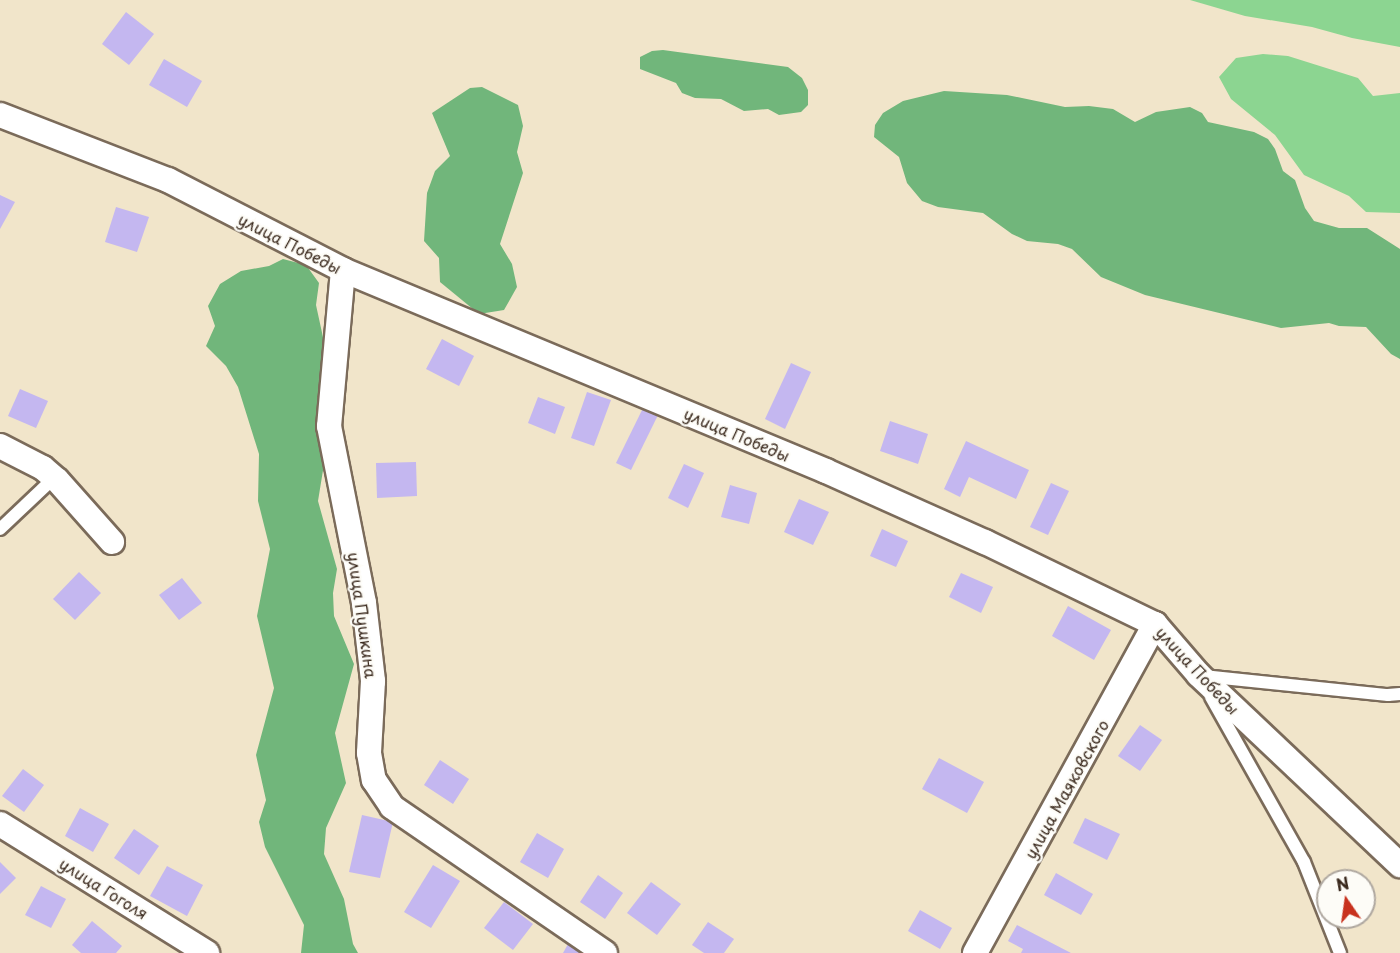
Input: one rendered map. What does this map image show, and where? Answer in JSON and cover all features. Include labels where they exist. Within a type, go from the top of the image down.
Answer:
[{"type":"street","name":"улица Победы","points":[[0,115],[168,180],[343,270],[826,471],[985,542],[1155,624],[1199,675],[1400,865]]},
{"type":"street","name":"улица Пушкина","points":[[343,270],[329,426],[364,603],[374,681],[369,753],[374,780],[392,807],[605,953]]},
{"type":"street","points":[[0,446],[43,468],[112,542]]},
{"type":"street","name":"улица Маяковского","points":[[975,953],[1155,624]]},
{"type":"street","name":"улица Гоголя","points":[[0,824],[207,953]]},
{"type":"lane","points":[[0,529],[54,478]]},
{"type":"lane","points":[[1199,675],[1388,695],[1400,694]]},
{"type":"lane","points":[[1199,675],[1304,862],[1340,953]]},
{"type":"green space","points":[[1190,0],[1400,0],[1400,47],[1352,38],[1312,27],[1245,16]]},
{"type":"green space","points":[[663,50],[788,67],[802,78],[808,90],[808,105],[801,112],[779,115],[768,109],[744,111],[721,99],[695,98],[682,93],[676,83],[640,69],[640,57],[652,51]]},
{"type":"green space","points":[[1263,54],[1288,56],[1358,78],[1373,96],[1400,93],[1400,213],[1366,212],[1349,196],[1304,175],[1275,135],[1231,99],[1219,77],[1236,58]]},
{"type":"green space","points":[[482,87],[518,105],[523,126],[517,152],[523,173],[500,244],[512,264],[517,287],[504,310],[479,314],[440,282],[439,258],[424,241],[427,193],[435,171],[450,156],[432,113],[470,88]]},
{"type":"green space","points":[[944,91],[1007,95],[1065,107],[1089,106],[1113,109],[1135,122],[1156,112],[1190,107],[1202,113],[1208,122],[1254,132],[1268,139],[1275,149],[1283,171],[1295,180],[1305,208],[1314,221],[1339,228],[1367,228],[1400,249],[1400,359],[1391,354],[1366,327],[1339,326],[1329,323],[1281,328],[1145,295],[1101,277],[1072,249],[1058,244],[1027,241],[1012,234],[983,213],[938,207],[922,201],[907,183],[899,157],[874,137],[875,125],[883,113],[903,101]]},
{"type":"green space","points":[[283,259],[306,265],[319,283],[316,305],[326,351],[317,402],[326,452],[318,501],[337,569],[333,593],[334,616],[354,664],[335,733],[346,783],[326,828],[324,854],[344,899],[353,944],[358,953],[301,953],[304,925],[265,847],[259,822],[266,800],[256,755],[274,688],[257,616],[270,549],[258,501],[259,454],[238,387],[226,366],[206,346],[215,326],[208,306],[220,284],[241,271],[269,266]]},
{"type":"building","points":[[126,12],[154,34],[129,65],[102,44]]},
{"type":"building","points":[[164,59],[202,81],[187,107],[149,85]]},
{"type":"building","points":[[0,195],[15,202],[0,229]]},
{"type":"building","points":[[116,207],[149,217],[137,252],[105,242]]},
{"type":"building","points":[[442,339],[474,356],[459,386],[426,369]]},
{"type":"building","points":[[791,363],[811,372],[785,429],[765,419]]},
{"type":"building","points":[[20,389],[48,401],[36,428],[8,416]]},
{"type":"building","points":[[587,392],[611,400],[594,446],[571,438]]},
{"type":"building","points":[[538,397],[565,407],[555,434],[528,423]]},
{"type":"building","points":[[644,406],[659,413],[631,470],[616,463]]},
{"type":"building","points":[[890,421],[928,434],[918,464],[880,451]]},
{"type":"building","points":[[966,441],[1029,470],[1016,499],[969,477],[960,497],[944,489]]},
{"type":"building","points":[[416,462],[417,496],[377,498],[376,463]]},
{"type":"building","points":[[684,464],[704,473],[688,508],[668,498]]},
{"type":"building","points":[[1051,483],[1069,491],[1048,535],[1030,527]]},
{"type":"building","points":[[730,485],[757,493],[749,524],[721,517]]},
{"type":"building","points":[[799,499],[829,512],[813,545],[784,532]]},
{"type":"building","points":[[882,529],[908,541],[896,567],[870,556]]},
{"type":"building","points":[[79,572],[101,593],[75,620],[53,599]]},
{"type":"building","points":[[961,573],[993,587],[981,613],[949,597]]},
{"type":"building","points":[[182,578],[202,603],[179,620],[159,595]]},
{"type":"building","points":[[1068,606],[1111,630],[1094,660],[1052,636]]},
{"type":"building","points":[[1140,725],[1162,740],[1140,771],[1118,756]]},
{"type":"building","points":[[939,758],[984,782],[967,813],[922,789]]},
{"type":"building","points":[[440,760],[469,779],[453,804],[424,785]]},
{"type":"building","points":[[23,769],[44,785],[24,812],[2,796]]},
{"type":"building","points":[[80,808],[109,824],[93,852],[65,836]]},
{"type":"building","points":[[362,815],[393,822],[380,878],[349,872]]},
{"type":"building","points":[[1085,818],[1120,834],[1107,860],[1073,843]]},
{"type":"building","points":[[134,829],[159,846],[139,875],[114,858]]},
{"type":"building","points":[[537,833],[564,849],[548,878],[520,862]]},
{"type":"building","points":[[0,862],[16,878],[0,894]]},
{"type":"building","points":[[433,865],[460,881],[431,928],[404,912]]},
{"type":"building","points":[[167,866],[203,885],[187,916],[150,896]]},
{"type":"building","points":[[1056,873],[1093,894],[1081,915],[1044,895]]},
{"type":"building","points":[[598,875],[623,893],[605,919],[580,902]]},
{"type":"building","points":[[651,882],[681,904],[657,935],[627,913]]},
{"type":"building","points":[[41,886],[66,899],[51,928],[25,915]]},
{"type":"building","points":[[504,902],[533,924],[513,950],[484,928]]},
{"type":"building","points":[[920,910],[952,928],[940,949],[908,931]]},
{"type":"building","points":[[92,921],[122,946],[116,953],[81,953],[72,945]]},
{"type":"building","points":[[708,922],[734,939],[724,953],[704,953],[692,945]]},
{"type":"building","points":[[1017,925],[1071,953],[1021,953],[1023,949],[1008,941]]},
{"type":"building","points":[[568,944],[586,953],[563,953]]}]
